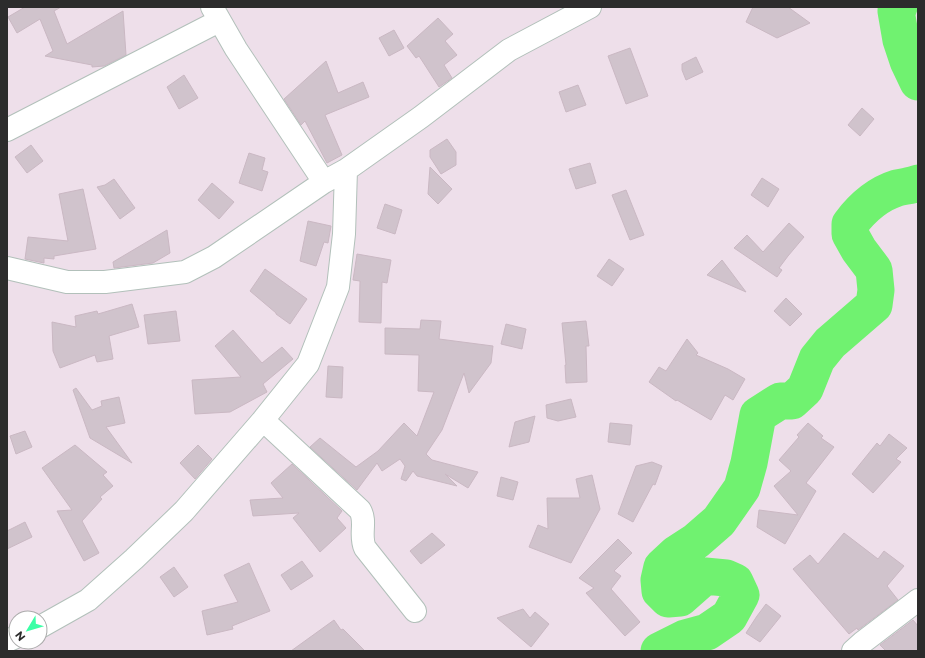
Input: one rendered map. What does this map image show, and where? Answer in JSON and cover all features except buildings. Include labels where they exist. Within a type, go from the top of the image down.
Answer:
[{"type":"street","points":[[7,268],[67,282],[105,282],[185,272],[214,257],[324,182],[346,170],[509,50],[590,7]]},
{"type":"street","points":[[7,130],[216,14],[236,50],[324,182]]},
{"type":"street","points":[[48,622],[88,600],[134,559],[184,511],[264,420],[308,364],[338,287],[344,234],[346,170]]},
{"type":"street","points":[[264,420],[360,510],[363,518],[362,541],[365,548],[415,611]]},
{"type":"street","points":[[862,648],[918,600]]},
{"type":"waterway","points":[[899,7],[896,11],[901,40],[908,61],[918,82]]},
{"type":"waterway","points":[[659,651],[685,638],[707,632],[729,617],[741,595],[735,582],[726,578],[705,576],[680,598],[668,599],[660,591],[659,580],[662,567],[676,554],[696,541],[719,521],[742,488],[749,463],[758,415],[780,401],[792,401],[805,389],[817,359],[830,343],[874,305],[876,290],[874,270],[859,250],[850,234],[850,224],[865,207],[883,194],[897,188],[918,183]]}]
